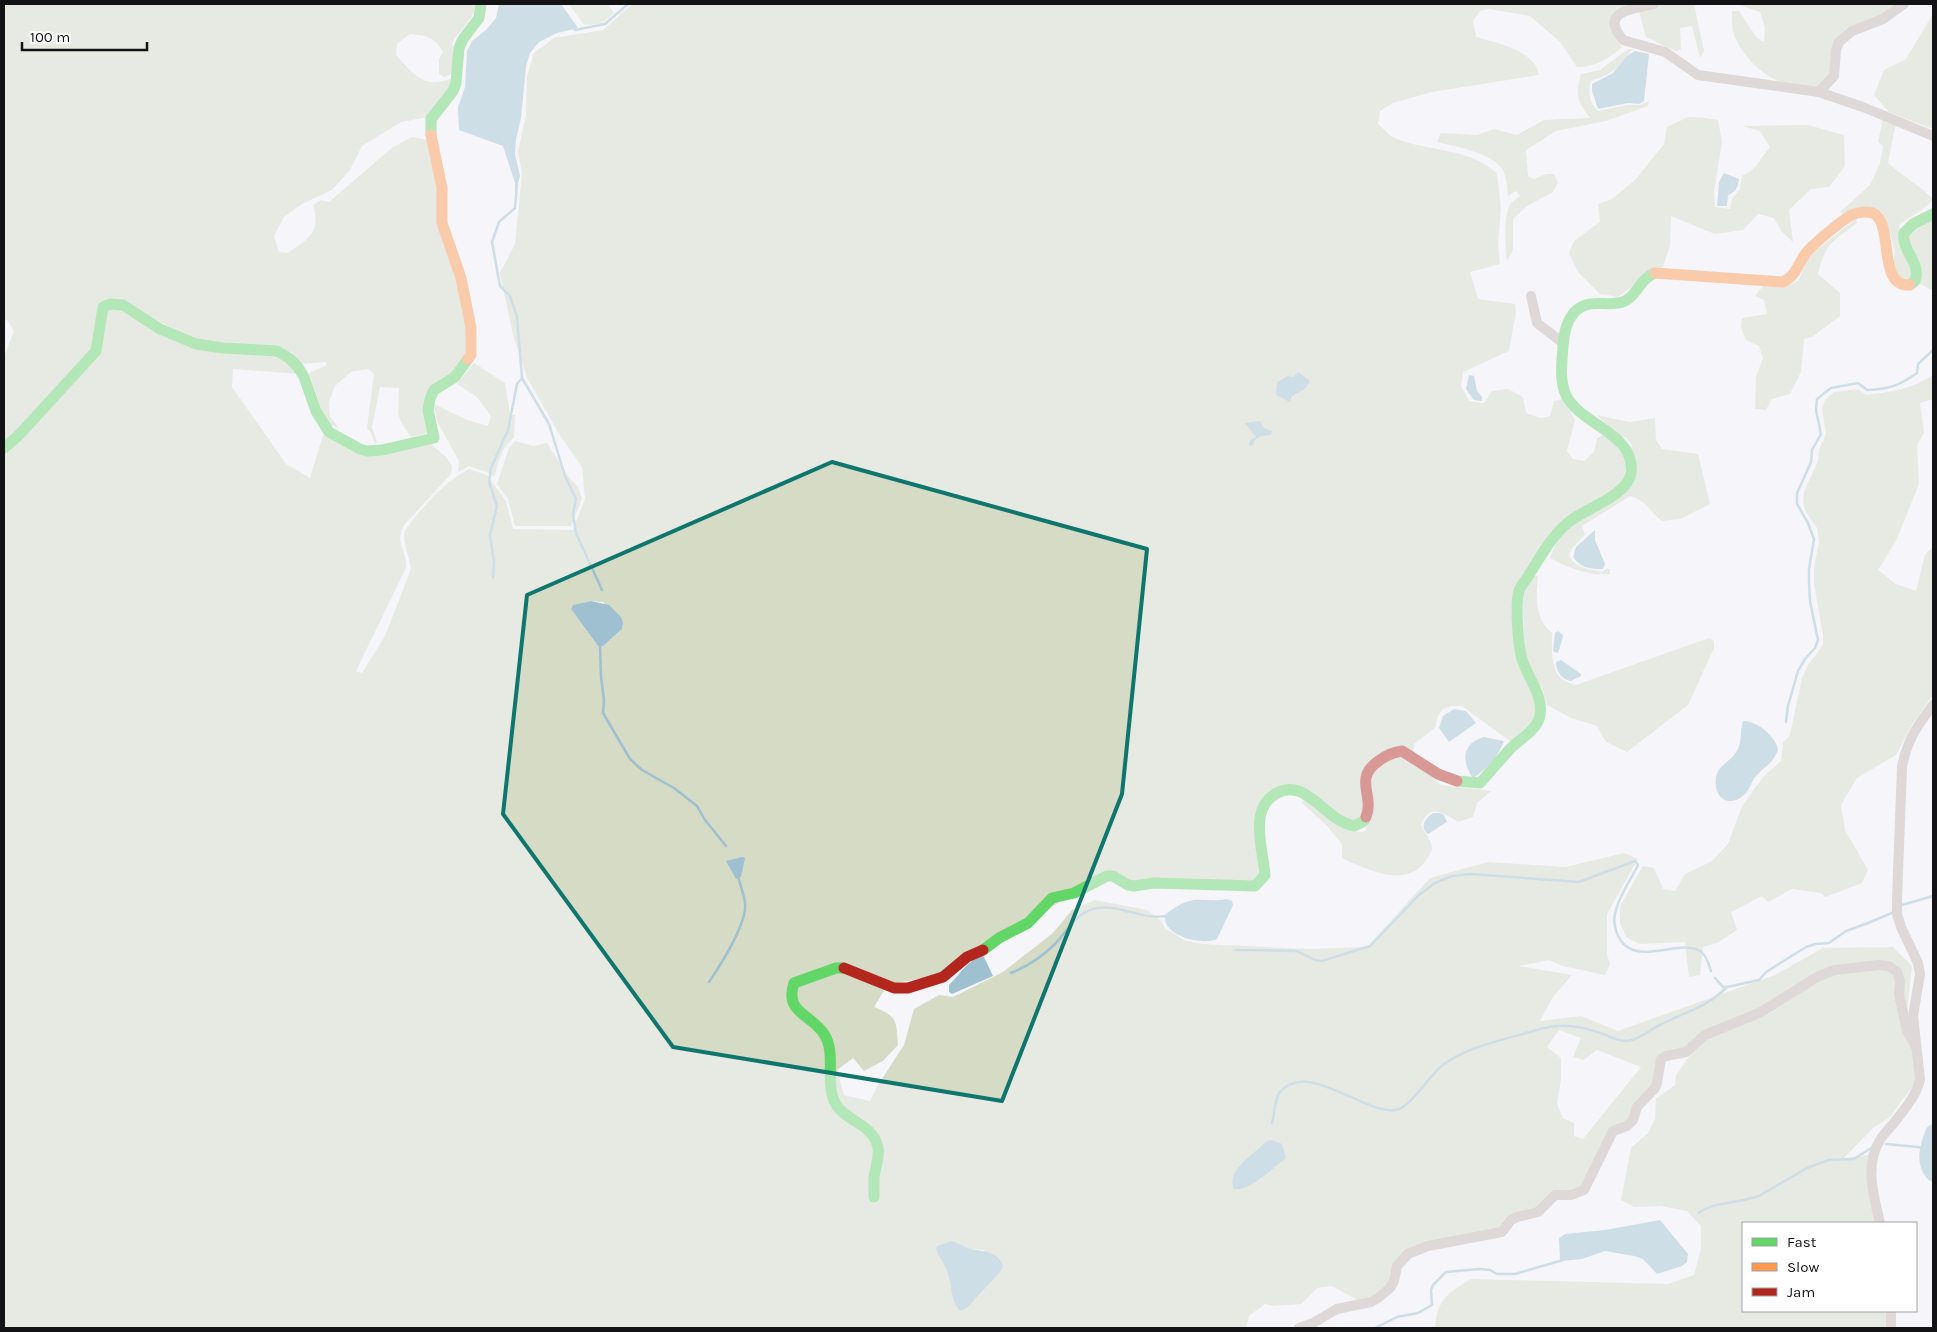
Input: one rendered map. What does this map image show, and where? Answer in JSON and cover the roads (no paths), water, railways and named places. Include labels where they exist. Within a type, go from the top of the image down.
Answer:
[{"type":"street","points":[[4,448],[31,422],[96,352],[103,307],[111,303],[128,306],[151,324],[199,346],[277,351],[287,355],[302,372],[323,424],[331,434],[366,451],[382,450],[434,438],[428,410],[430,399],[434,390],[455,377],[471,355],[471,328],[462,278],[442,223],[442,188],[431,137],[432,119],[436,111],[453,92],[456,83],[459,48],[463,39],[479,18],[481,4]]},
{"type":"street","points":[[1654,4],[1625,10],[1618,14],[1616,28],[1623,40],[1665,52],[1698,75],[1819,92],[1863,106],[1933,136]]},
{"type":"street","points":[[1819,92],[1834,76],[1836,50],[1839,42],[1852,31],[1883,19],[1904,4]]},
{"type":"street","points":[[874,1197],[874,1180],[878,1157],[877,1144],[869,1132],[838,1108],[832,1096],[828,1065],[829,1042],[821,1027],[800,1014],[790,999],[790,990],[794,983],[836,968],[847,968],[894,988],[908,988],[943,977],[967,957],[986,949],[999,938],[1028,923],[1052,898],[1074,893],[1107,876],[1113,876],[1128,885],[1134,886],[1154,882],[1255,886],[1265,875],[1259,826],[1260,817],[1267,801],[1280,788],[1299,789],[1340,822],[1352,826],[1359,824],[1368,815],[1364,781],[1367,772],[1379,760],[1396,751],[1402,751],[1448,780],[1467,784],[1480,783],[1539,719],[1540,704],[1538,694],[1529,678],[1522,657],[1517,606],[1519,590],[1552,538],[1570,522],[1624,488],[1630,481],[1632,470],[1630,457],[1617,438],[1575,407],[1566,395],[1562,383],[1563,343],[1568,321],[1576,310],[1586,303],[1617,304],[1626,301],[1644,278],[1654,273],[1773,283],[1783,282],[1792,278],[1807,252],[1851,215],[1862,212],[1873,213],[1881,220],[1891,274],[1895,281],[1901,285],[1909,285],[1917,275],[1916,268],[1904,248],[1904,232],[1908,226],[1933,214]]},
{"type":"street","points":[[1531,296],[1537,323],[1563,343]]},
{"type":"street","points":[[1880,1222],[1870,1172],[1874,1153],[1880,1140],[1906,1108],[1918,1088],[1920,1078],[1913,1016],[1920,974],[1918,963],[1901,927],[1897,906],[1902,767],[1905,750],[1914,730],[1933,705]]},
{"type":"street","points":[[1300,1328],[1337,1309],[1371,1302],[1378,1298],[1390,1288],[1394,1282],[1398,1266],[1408,1254],[1428,1246],[1502,1232],[1511,1220],[1538,1212],[1556,1195],[1572,1196],[1584,1190],[1613,1131],[1627,1126],[1633,1120],[1637,1107],[1657,1083],[1661,1059],[1666,1056],[1686,1052],[1705,1035],[1761,1012],[1819,976],[1835,970],[1879,965],[1889,966],[1897,972],[1900,981],[1899,994],[1907,1031],[1916,1045]]},
{"type":"street","points":[[1891,1312],[1891,1328]]},
{"type":"water","points":[[499,4],[561,4],[578,28],[557,33],[539,42],[530,53],[526,66],[521,118],[516,139],[515,154],[520,176],[515,194],[515,183],[503,146],[459,130],[458,107],[465,87],[467,51],[472,41],[486,30],[496,18]]},
{"type":"water","points":[[1635,51],[1649,54],[1644,101],[1639,104],[1628,103],[1598,109],[1592,91],[1592,84],[1613,73],[1627,56]]},
{"type":"water","points":[[1724,173],[1739,179],[1739,182],[1735,191],[1728,195],[1727,206],[1717,206],[1719,182]]},
{"type":"water","points":[[1298,372],[1310,381],[1306,388],[1292,396],[1290,402],[1276,395],[1277,382],[1288,376],[1293,377]]},
{"type":"water","points":[[1469,375],[1474,376],[1477,391],[1482,397],[1482,401],[1474,400],[1466,389]]},
{"type":"water","points":[[1260,421],[1264,428],[1272,431],[1271,435],[1261,436],[1255,440],[1253,445],[1249,446],[1250,440],[1256,437],[1245,423]]},
{"type":"water","points":[[1595,530],[1595,540],[1605,564],[1603,569],[1586,567],[1579,564],[1573,557],[1576,547]]},
{"type":"water","points":[[591,601],[609,605],[621,617],[623,623],[622,629],[603,646],[598,646],[571,609],[573,605]]},
{"type":"water","points":[[1558,631],[1563,637],[1558,653],[1553,650],[1555,633]]},
{"type":"water","points":[[1561,660],[1581,674],[1581,676],[1571,681],[1562,677],[1556,665],[1556,662]]},
{"type":"water","points":[[1454,709],[1466,711],[1476,723],[1449,742],[1439,728],[1443,716]]},
{"type":"water","points":[[1743,721],[1754,723],[1765,730],[1774,740],[1778,750],[1771,762],[1754,778],[1744,795],[1738,799],[1727,801],[1717,791],[1716,778],[1719,770],[1739,748]]},
{"type":"water","points":[[1484,737],[1504,741],[1492,762],[1473,778],[1465,759],[1466,753],[1471,744]]},
{"type":"water","points":[[1433,813],[1444,815],[1447,822],[1428,834],[1424,829],[1424,823]]},
{"type":"water","points":[[745,858],[741,877],[736,879],[726,861]]},
{"type":"water","points":[[1226,899],[1232,901],[1233,905],[1217,939],[1197,941],[1189,939],[1175,933],[1166,922],[1165,915],[1186,902]]},
{"type":"water","points":[[983,955],[993,976],[952,994],[949,992],[949,985],[964,968],[973,960]]},
{"type":"water","points":[[1271,1140],[1282,1144],[1286,1158],[1254,1183],[1247,1187],[1234,1189],[1232,1182],[1234,1175],[1243,1162],[1267,1141]]},
{"type":"water","points":[[1660,1220],[1688,1254],[1687,1262],[1682,1266],[1657,1274],[1643,1259],[1605,1251],[1582,1259],[1561,1261],[1560,1259],[1559,1238],[1565,1234],[1605,1230]]},
{"type":"water","points":[[952,1241],[970,1249],[994,1254],[1003,1266],[1001,1271],[967,1308],[961,1311],[955,1304],[947,1271],[936,1249],[937,1246]]},
{"type":"waterway","points":[[574,28],[575,30],[605,24],[628,4]]},
{"type":"waterway","points":[[493,577],[494,562],[490,535],[497,506],[489,482],[491,468],[508,430],[517,384],[522,378],[517,317],[510,296],[500,286],[492,242],[499,222],[515,208],[517,185]]},
{"type":"waterway","points":[[1786,722],[1788,706],[1798,671],[1805,659],[1815,648],[1818,640],[1810,601],[1809,583],[1809,569],[1814,539],[1808,523],[1797,504],[1797,493],[1811,462],[1812,450],[1821,434],[1816,410],[1817,399],[1831,388],[1858,383],[1867,390],[1888,388],[1899,384],[1917,373],[1918,364],[1933,350]]},
{"type":"waterway","points":[[522,378],[549,424],[565,476],[576,499],[573,514],[576,533],[602,590]]},
{"type":"waterway","points":[[600,645],[604,700],[603,713],[630,759],[642,770],[674,788],[697,806],[705,820],[726,846]]},
{"type":"waterway","points":[[1236,950],[1297,951],[1315,960],[1322,961],[1370,946],[1419,895],[1435,883],[1452,876],[1470,874],[1579,882],[1635,861],[1638,865],[1620,898],[1615,913],[1614,923],[1618,936],[1625,946],[1634,950],[1645,952],[1691,948],[1700,951],[1706,957],[1711,971]]},
{"type":"waterway","points":[[709,982],[732,944],[745,911],[744,896],[738,876]]},
{"type":"waterway","points":[[1902,905],[1933,896]]},
{"type":"waterway","points":[[1011,973],[1045,953],[1078,917],[1090,910],[1107,908],[1149,916],[1166,916]]},
{"type":"waterway","points":[[1715,978],[1723,987],[1759,980],[1766,972],[1806,947],[1829,943],[1846,931],[1894,912]]},
{"type":"waterway","points":[[1272,1123],[1279,1094],[1293,1083],[1306,1082],[1321,1085],[1382,1109],[1395,1110],[1407,1104],[1444,1064],[1478,1047],[1556,1026],[1579,1027],[1618,1040],[1633,1040],[1658,1026],[1704,1005],[1727,987]]},
{"type":"waterway","points":[[1933,1132],[1927,1159],[1933,1174]]},
{"type":"waterway","points":[[1886,1144],[1928,1148]]},
{"type":"waterway","points":[[1698,1213],[1712,1206],[1759,1196],[1807,1168],[1829,1160],[1854,1159],[1871,1148]]},
{"type":"waterway","points":[[1375,1328],[1397,1317],[1418,1313],[1432,1305],[1431,1290],[1433,1285],[1446,1272],[1479,1269],[1490,1270],[1497,1274],[1515,1274],[1563,1260]]}]
